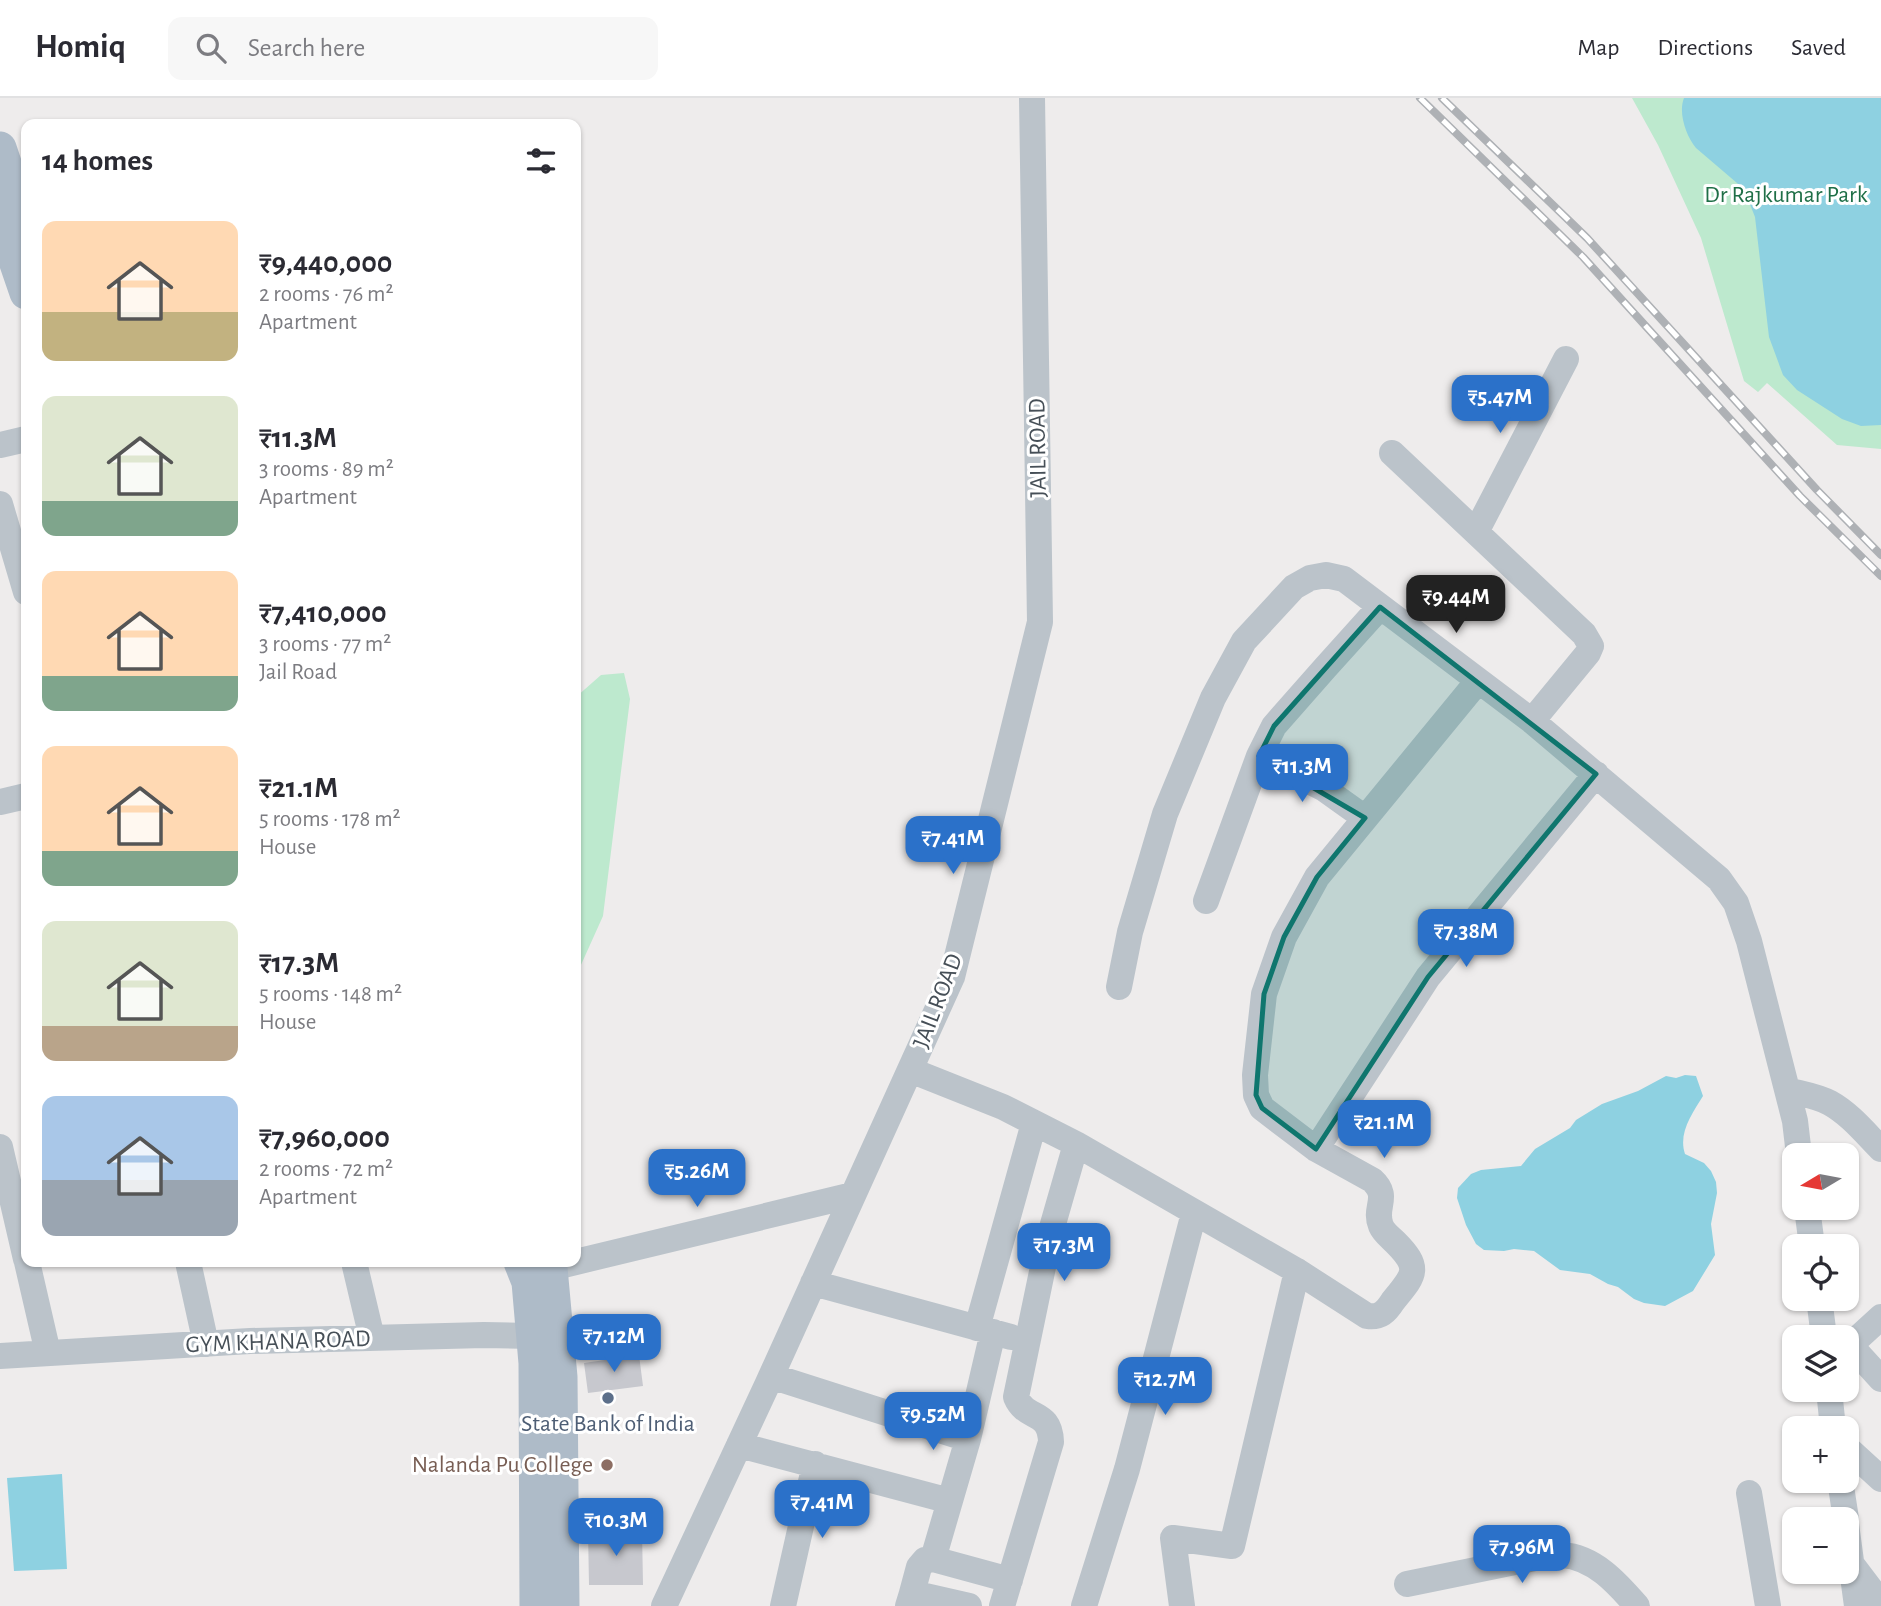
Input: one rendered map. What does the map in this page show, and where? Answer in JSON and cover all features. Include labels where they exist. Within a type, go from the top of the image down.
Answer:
[{"type":"main road","points":[[0,148],[19,221],[21,242]]},
{"type":"main road","points":[[540,1267],[545,1335],[561,1377],[563,1606]]},
{"type":"main road","points":[[536,1606],[535,1363],[545,1335]]},
{"type":"street","name":"JAIL ROAD","points":[[664,1606],[953,977],[1040,622],[1032,98]]},
{"type":"street","points":[[1476,532],[1566,359]]},
{"type":"street","points":[[0,445],[21,440]]},
{"type":"street","points":[[1392,453],[1584,634],[1591,646],[1532,721]]},
{"type":"street","points":[[0,504],[21,575]]},
{"type":"street","points":[[1119,987],[1130,932],[1165,814],[1213,698],[1244,640],[1294,587],[1310,578],[1326,575],[1344,579],[1532,721],[1719,879],[1736,903],[1749,941],[1798,1143]]},
{"type":"street","points":[[1206,901],[1259,755],[1275,726],[1380,607]]},
{"type":"street","points":[[910,1070],[1003,1107],[1076,1144],[1297,1271],[1367,1316],[1376,1317],[1383,1314],[1410,1280],[1412,1263],[1407,1253],[1383,1230],[1379,1222],[1382,1196],[1380,1187],[1316,1149],[1262,1108],[1256,1095],[1256,1056],[1264,994],[1284,937],[1317,877],[1478,681]]},
{"type":"street","points":[[1259,755],[1323,788],[1365,818]]},
{"type":"street","points":[[1316,1149],[1428,977],[1596,774]]},
{"type":"street","points":[[0,802],[21,797]]},
{"type":"street","points":[[1787,1090],[1833,1105],[1881,1149]]},
{"type":"street","points":[[933,1559],[968,1439],[985,1330],[1034,1123]]},
{"type":"street","points":[[1002,1606],[1051,1442],[1051,1430],[1046,1423],[1020,1406],[1016,1397],[1049,1238],[1076,1144]]},
{"type":"street","points":[[0,1147],[21,1235]]},
{"type":"street","points":[[581,1255],[853,1195]]},
{"type":"street","points":[[1084,1606],[1127,1469],[1194,1213]]},
{"type":"street","points":[[29,1267],[48,1353]]},
{"type":"street","points":[[189,1267],[206,1344]]},
{"type":"street","points":[[355,1267],[372,1338]]},
{"type":"street","points":[[1182,1606],[1173,1538],[1232,1546],[1297,1271]]},
{"type":"street","points":[[813,1283],[1027,1342]]},
{"type":"street","points":[[1859,1337],[1881,1317]]},
{"type":"street","name":"GYM KHANA ROAD","points":[[0,1356],[206,1344],[545,1335]]},
{"type":"street","points":[[1859,1358],[1881,1379]]},
{"type":"street","points":[[771,1376],[968,1439]]},
{"type":"street","points":[[739,1445],[950,1501]]},
{"type":"street","points":[[1859,1459],[1881,1479]]},
{"type":"street","points":[[783,1606],[815,1464]]},
{"type":"street","points":[[1749,1493],[1768,1606]]},
{"type":"street","points":[[1407,1584],[1561,1555],[1582,1558],[1601,1570],[1637,1606]]},
{"type":"street","points":[[969,1606],[910,1599],[919,1567],[925,1560],[933,1559],[1010,1580]]},
{"type":"street","points":[[1859,1573],[1881,1603]]},
{"type":"street","points":[[1854,1584],[1857,1606]]},
{"type":"highlighted area","points":[[1380,607],[1596,774],[1428,977],[1316,1149],[1262,1108],[1256,1095],[1264,994],[1284,937],[1317,877],[1365,818],[1259,756],[1274,726]]},
{"type":"green space","name":"Dr Rajkumar Park","points":[[1632,98],[1881,98],[1881,449],[1837,445],[1767,383],[1758,392],[1744,381],[1701,238],[1658,145]]},
{"type":"green space","points":[[624,673],[630,699],[603,916],[581,965],[581,693],[601,675]]},
{"type":"water","name":"Dr Rajkumar Park","points":[[1684,98],[1881,98],[1881,425],[1861,426],[1842,419],[1797,390],[1783,375],[1769,337],[1755,217],[1744,189],[1692,143],[1683,117]]},
{"type":"water","points":[[1666,1076],[1676,1078],[1696,1076],[1703,1096],[1685,1131],[1685,1154],[1704,1163],[1711,1171],[1717,1193],[1711,1224],[1715,1255],[1693,1291],[1665,1306],[1644,1303],[1590,1274],[1560,1270],[1534,1251],[1484,1250],[1476,1244],[1457,1198],[1458,1188],[1471,1174],[1481,1170],[1521,1166],[1535,1149],[1602,1104],[1638,1091]]},
{"type":"water","points":[[62,1474],[67,1569],[14,1571],[7,1478]]},
{"type":"building","points":[[639,1355],[643,1386],[588,1393],[584,1363]]},
{"type":"building","points":[[642,1530],[643,1585],[589,1585],[588,1531]]},
{"type":"railway","points":[[1420,98],[1583,257],[1800,496],[1881,576]]},
{"type":"railway","points":[[1442,98],[1587,238],[1817,490],[1881,555]]},
{"type":"place","name":"State Bank of India","points":[[608,1398]]},
{"type":"place","name":"Nalanda Pu College","points":[[607,1465]]}]
